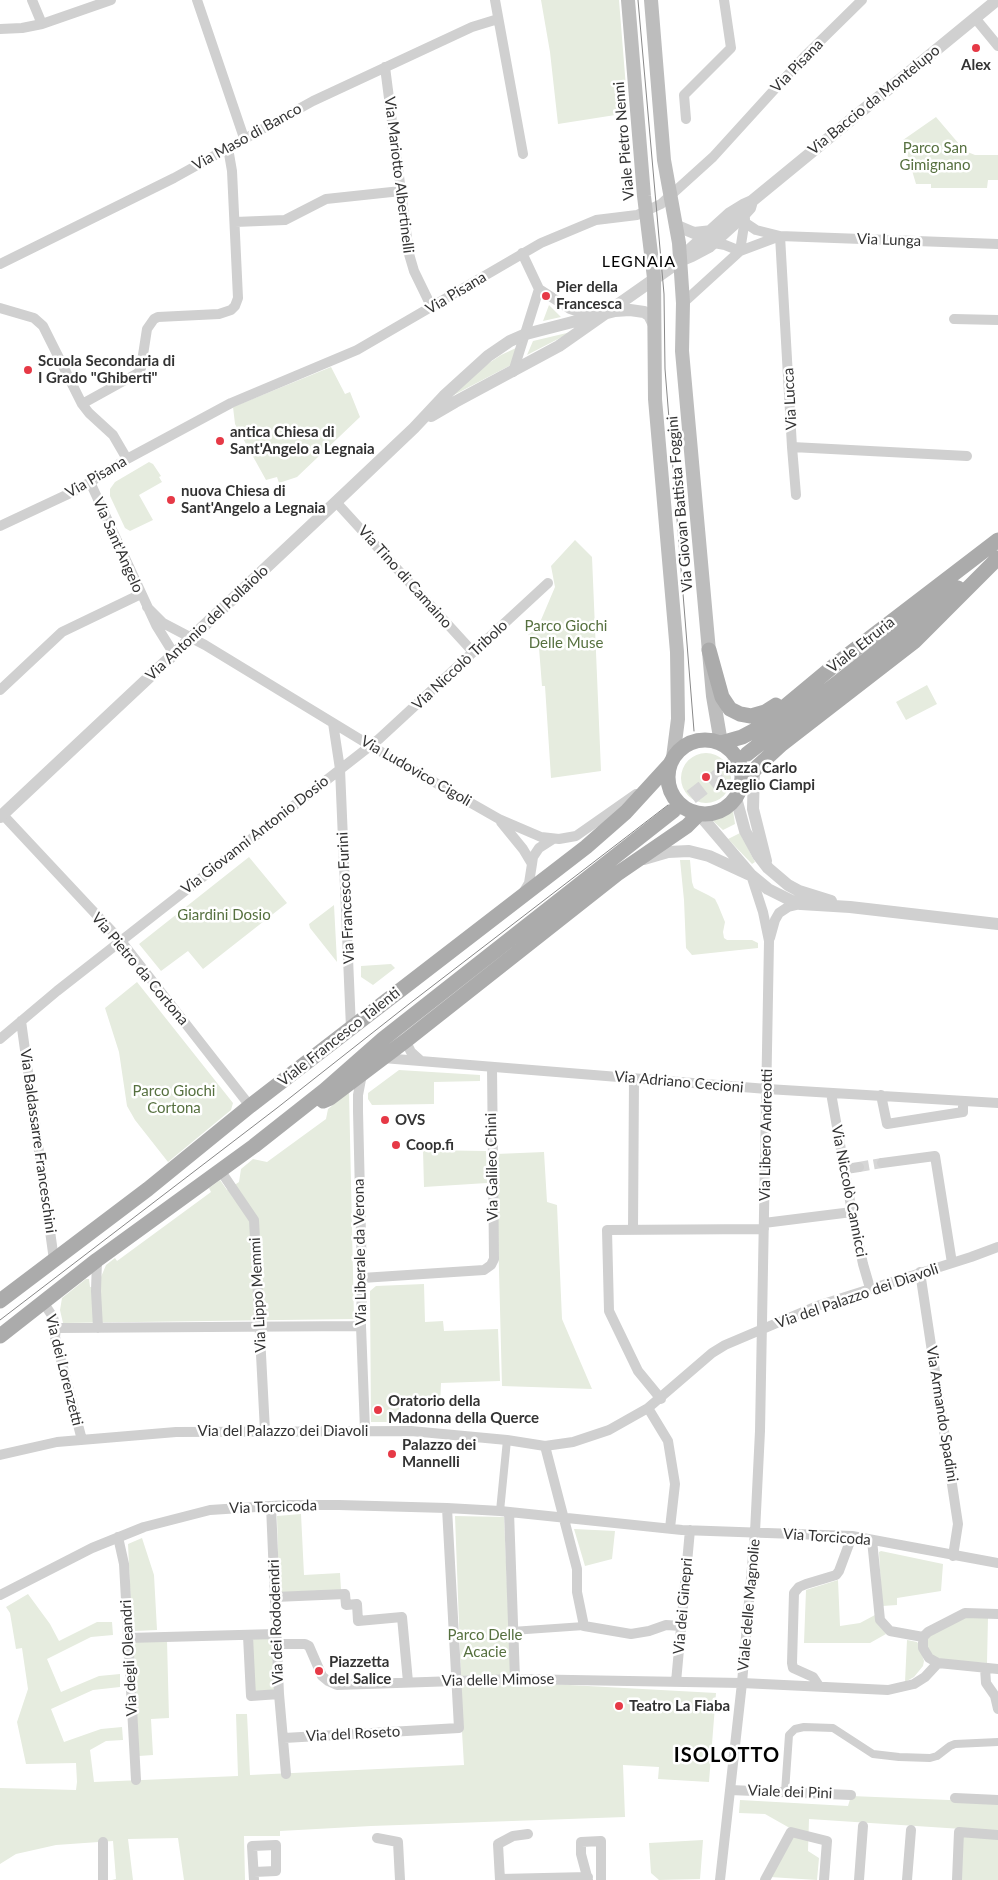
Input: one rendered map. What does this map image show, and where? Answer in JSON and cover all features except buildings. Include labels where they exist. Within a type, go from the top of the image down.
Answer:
[{"type":"main road","name":"Viale Pietro Nenni","points":[[628,0],[646,211],[654,278]]},
{"type":"main road","points":[[651,0],[664,160],[680,260]]},
{"type":"main road","name":"Via Giovan Battista Foggini","points":[[680,260],[683,303],[682,351],[713,696],[721,743]]},
{"type":"main road","name":"Via Giovan Battista Foggini","points":[[654,278],[654,399],[677,652],[678,720],[672,761]]},
{"type":"main road","name":"Viale Etruria","points":[[721,743],[742,737],[756,730],[790,704],[804,690],[998,540]]},
{"type":"main road","name":"Viale Etruria","points":[[747,754],[998,558]]},
{"type":"main road","name":"Viale Etruria","points":[[739,791],[754,770],[782,744],[915,641],[998,558]]},
{"type":"main road","points":[[709,650],[723,701],[736,712],[749,716],[757,715],[804,690]]},
{"type":"main road","points":[[709,741],[721,743],[733,753],[739,763],[741,771],[739,791],[729,806],[712,814],[700,814],[684,807],[673,794],[668,777],[672,761],[683,748],[694,743],[709,741]]},
{"type":"main road","name":"Viale Francesco Talenti","points":[[0,1301],[148,1189],[250,1106],[618,820],[672,761]]},
{"type":"main road","name":"Viale Francesco Talenti","points":[[0,1336],[97,1260],[297,1112],[384,1039],[673,811]]},
{"type":"main road","name":"Viale Francesco Talenti","points":[[297,1112],[330,1098],[384,1058],[636,859],[687,826],[700,814]]},
{"type":"street","points":[[32,0],[42,24]]},
{"type":"street","points":[[0,29],[22,28],[42,24],[111,0]]},
{"type":"street","points":[[197,0],[244,138]]},
{"type":"street","points":[[495,0],[523,154]]},
{"type":"street","points":[[686,119],[684,95],[731,48],[724,0]]},
{"type":"street","name":"Via Pisana","points":[[0,526],[79,489],[127,459],[231,403],[357,350],[432,308],[522,253],[589,222],[616,216],[637,215],[661,204],[713,157],[804,57],[862,0]]},
{"type":"street","name":"Via Baccio da Montelupo","points":[[606,313],[680,260],[687,252],[713,237],[733,211],[748,212],[997,0]]},
{"type":"street","points":[[975,18],[998,46]]},
{"type":"street","name":"Via Maso di Banco","points":[[0,264],[174,178],[313,101],[472,27],[498,19]]},
{"type":"street","name":"Via Mariotto Albertinelli","points":[[385,68],[410,259],[432,308]]},
{"type":"street","points":[[82,404],[138,374],[141,368],[147,329],[154,319],[158,317],[219,314],[231,310],[235,306],[238,298],[235,222],[232,172],[228,148]]},
{"type":"street","points":[[235,222],[285,220],[326,199],[401,191]]},
{"type":"street","points":[[683,303],[740,251],[748,212]]},
{"type":"street","name":"Via Lunga","points":[[748,212],[756,230],[780,236],[998,244]]},
{"type":"street","points":[[675,225],[694,233],[713,237],[740,251]]},
{"type":"street","name":"Via Lunga","points":[[740,251],[780,236]]},
{"type":"street","name":"Via Lucca","points":[[780,236],[792,447],[967,456]]},
{"type":"street","points":[[522,253],[539,289],[570,309],[591,316]]},
{"type":"street","points":[[513,372],[539,289]]},
{"type":"street","points":[[0,308],[34,318],[43,326],[82,404],[113,435],[127,459]]},
{"type":"street","points":[[606,313],[626,310],[642,311],[649,316],[655,327]]},
{"type":"street","name":"Via Antonio del Pollaiolo","points":[[1,816],[336,502],[483,360],[526,334],[606,313]]},
{"type":"street","name":"Via Antonio del Pollaiolo","points":[[414,428],[455,402],[559,346],[606,313]]},
{"type":"street","points":[[954,319],[998,320]]},
{"type":"street","points":[[792,447],[796,495]]},
{"type":"street","name":"Via Sant'Angelo","points":[[90,482],[147,607],[174,654]]},
{"type":"street","name":"Via Tino di Camaino","points":[[336,502],[473,652]]},
{"type":"street","name":"Via Niccolò Tribolo","points":[[371,746],[548,583]]},
{"type":"street","points":[[2,686],[69,628],[141,594]]},
{"type":"street","name":"Via Sant'Angelo","points":[[147,607],[163,623],[192,638]]},
{"type":"street","name":"Via Ludovico Cigoli","points":[[192,638],[333,724],[499,820],[541,837],[564,839],[579,834],[622,803],[648,788]]},
{"type":"street","name":"Via Ludovico Cigoli","points":[[333,724],[340,769]]},
{"type":"street","name":"Via Giovanni Antonio Dosio","points":[[0,1039],[120,941],[371,746]]},
{"type":"street","name":"Via Francesco Furini","points":[[340,769],[351,1028]]},
{"type":"street","points":[[754,770],[752,809],[768,868]]},
{"type":"street","points":[[739,791],[745,831],[758,855],[768,868],[788,885],[800,891],[850,907]]},
{"type":"street","points":[[700,814],[751,875],[775,893],[801,904],[850,907],[998,924]]},
{"type":"street","name":"Via Pietro da Cortona","points":[[1,816],[120,941],[250,1106]]},
{"type":"street","name":"Via Ludovico Cigoli","points":[[499,820],[523,849],[532,864]]},
{"type":"street","name":"Via Ludovico Cigoli","points":[[522,896],[529,883],[533,857],[545,842],[553,839]]},
{"type":"street","name":"Viale Francesco Talenti","points":[[598,890],[648,857],[671,851],[689,851],[709,856],[751,875]]},
{"type":"street","name":"Via Libero Andreotti","points":[[751,875],[763,912],[769,941],[761,1329]]},
{"type":"street","name":"Via Libero Andreotti","points":[[769,941],[777,916],[788,907],[801,904]]},
{"type":"street","name":"Via Baldassarre Franceschini","points":[[22,1021],[54,1260]]},
{"type":"street","points":[[408,1039],[408,1046],[411,1052],[421,1061]]},
{"type":"street","name":"Via Adriano Cecioni","points":[[384,1058],[767,1090],[998,1103]]},
{"type":"street","name":"Via Galileo Chini","points":[[362,1278],[484,1270],[491,1266],[494,1259],[492,1067]]},
{"type":"street","name":"Via Liberale da Verona","points":[[362,1074],[358,1092],[358,1107],[362,1278],[361,1326],[365,1430]]},
{"type":"street","points":[[633,1229],[634,1079]]},
{"type":"street","name":"Via Niccolò Cannicci","points":[[831,1093],[846,1169],[852,1212],[870,1288]]},
{"type":"street","points":[[881,1095],[887,1124],[963,1112],[963,1101]]},
{"type":"street","points":[[882,1163],[935,1156],[952,1263]]},
{"type":"street","points":[[846,1169],[859,1167]]},
{"type":"street","name":"Via Lippo Memmi","points":[[220,1170],[254,1220],[265,1431]]},
{"type":"street","points":[[661,1399],[638,1371],[609,1311],[607,1230],[764,1226],[852,1212]]},
{"type":"street","name":"Via del Palazzo dei Diavoli","points":[[0,1455],[57,1442],[165,1432],[411,1431],[507,1440],[545,1446],[574,1442],[594,1436],[648,1408],[661,1399],[712,1353],[761,1329],[817,1306],[998,1247]]},
{"type":"street","points":[[97,1260],[98,1328]]},
{"type":"street","name":"Via Armando Spadini","points":[[920,1272],[958,1524],[953,1556]]},
{"type":"street","name":"Via dei Lorenzetti","points":[[43,1302],[50,1310],[56,1328],[55,1337],[82,1440]]},
{"type":"street","points":[[56,1328],[361,1326]]},
{"type":"street","name":"Viale delle Magnolie","points":[[720,1880],[742,1684],[756,1532],[761,1329]]},
{"type":"street","points":[[648,1408],[668,1441],[675,1484],[670,1528]]},
{"type":"street","points":[[507,1440],[504,1511],[515,1679]]},
{"type":"street","points":[[545,1446],[577,1569],[577,1592],[584,1626]]},
{"type":"street","name":"Via Torcicoda","points":[[0,1595],[118,1537],[144,1527],[210,1510],[272,1506],[334,1505],[447,1508],[504,1511],[690,1530],[852,1536],[998,1563]]},
{"type":"street","name":"Via dei Rododendri","points":[[272,1506],[276,1639],[284,1738]]},
{"type":"street","points":[[447,1508],[456,1680]]},
{"type":"street","name":"Via dei Ginepri","points":[[676,1682],[690,1530]]},
{"type":"street","points":[[819,1686],[813,1677],[797,1670],[792,1663],[794,1593],[799,1587],[806,1584],[836,1575],[852,1536]]},
{"type":"street","name":"Via degli Oleandri","points":[[118,1537],[123,1554],[136,1780]]},
{"type":"street","points":[[872,1540],[880,1620],[890,1631],[923,1637],[934,1628],[965,1613],[998,1614]]},
{"type":"street","points":[[275,1597],[345,1594],[346,1605],[357,1604],[358,1621],[402,1617],[408,1682]]},
{"type":"street","points":[[512,1630],[584,1626],[631,1634],[649,1631],[666,1625],[681,1626]]},
{"type":"street","points":[[248,1636],[251,1696],[279,1694]]},
{"type":"street","name":"Via delle Mimose","points":[[128,1638],[248,1636],[305,1644],[309,1646],[322,1676],[328,1682],[337,1685],[515,1679],[819,1686],[888,1690],[907,1687],[925,1677],[938,1663]]},
{"type":"street","points":[[923,1637],[926,1655],[933,1662],[998,1669]]},
{"type":"street","points":[[985,1668],[986,1683],[994,1696],[998,1709]]},
{"type":"street","name":"Via del Roseto","points":[[286,1774],[284,1738],[459,1728],[456,1680]]},
{"type":"street","points":[[785,1792],[789,1734],[795,1729],[804,1727],[832,1728],[873,1754],[894,1757],[930,1758],[937,1756],[955,1744],[998,1742]]},
{"type":"street","name":"Viale dei Pini","points":[[730,1790],[851,1794]]},
{"type":"street","points":[[955,1798],[998,1800]]},
{"type":"street","points":[[859,1880],[863,1826]]},
{"type":"street","points":[[907,1880],[911,1830]]},
{"type":"street","points":[[765,1880],[791,1832],[827,1841],[824,1880]]},
{"type":"street","points":[[957,1880],[959,1832],[998,1835]]},
{"type":"street","points":[[528,1834],[513,1836],[498,1844],[500,1879],[588,1878],[581,1854],[581,1842],[601,1841],[601,1880]]},
{"type":"street","points":[[377,1838],[398,1842],[400,1880]]},
{"type":"street","points":[[103,1842],[103,1880]]},
{"type":"green space","points":[[541,0],[619,0],[628,113],[558,124],[550,52]]},
{"type":"green space","name":"Parco San Gimignano","points":[[936,117],[965,151],[975,155],[998,155],[998,180],[988,180],[987,188],[931,188],[931,184],[916,184],[903,140]]},
{"type":"green space","points":[[549,305],[561,317],[543,321]]},
{"type":"green space","points":[[571,332],[558,339],[527,355],[533,341]]},
{"type":"green space","points":[[516,348],[511,365],[450,397],[483,367]]},
{"type":"green space","points":[[331,367],[345,394],[350,392],[360,417],[297,477],[279,483],[277,477],[266,480],[235,424],[233,407]]},
{"type":"green space","points":[[149,462],[153,464],[161,476],[159,477],[162,482],[139,495],[153,520],[130,531],[125,528],[110,496],[110,489],[115,482]]},
{"type":"green space","name":"Parco Giochi Delle Muse","points":[[575,540],[592,557],[601,771],[551,778],[545,686],[542,686],[539,648],[528,635],[538,627],[555,587],[551,566]]},
{"type":"green space","points":[[927,685],[937,704],[906,720],[896,702]]},
{"type":"green space","points":[[706,753],[716,755],[724,760],[729,768],[731,778],[729,788],[724,796],[716,801],[706,803],[696,801],[688,796],[683,788],[681,778],[683,768],[688,760],[696,755]]},
{"type":"green space","points":[[733,811],[735,824],[723,830],[713,821]]},
{"type":"green space","points":[[740,833],[755,862],[752,864],[728,839]]},
{"type":"green space","name":"Giardini Dosio","points":[[249,857],[287,903],[203,969],[188,951],[161,971],[139,944]]},
{"type":"green space","points":[[680,860],[690,860],[694,888],[715,899],[725,922],[724,938],[727,940],[752,940],[758,943],[758,948],[692,955],[686,948]]},
{"type":"green space","points":[[334,905],[337,962],[310,928],[309,924]]},
{"type":"green space","points":[[391,964],[395,968],[373,985],[361,977],[361,966]]},
{"type":"green space","name":"Parco Giochi Cortona","points":[[137,982],[233,1103],[231,1110],[168,1162],[135,1120],[127,1106],[119,1052],[105,1008]]},
{"type":"green space","points":[[399,1070],[480,1075],[480,1081],[434,1082],[434,1104],[372,1105],[368,1099],[368,1093]]},
{"type":"green space","points":[[349,1092],[354,1319],[63,1323],[60,1310],[62,1298],[86,1279],[89,1279],[90,1287],[99,1286],[106,1265],[115,1258],[117,1261],[211,1192],[209,1188],[220,1180],[227,1190],[239,1182],[241,1169],[253,1159],[267,1162],[326,1119],[328,1109]]},
{"type":"green space","points":[[423,1150],[486,1151],[487,1183],[424,1187]]},
{"type":"green space","points":[[544,1152],[547,1202],[557,1205],[562,1319],[592,1389],[502,1386],[496,1154]]},
{"type":"green space","points":[[424,1284],[425,1322],[443,1321],[444,1331],[498,1329],[500,1381],[441,1383],[440,1406],[400,1405],[397,1422],[371,1422],[370,1291],[376,1286]]},
{"type":"green space","points":[[301,1514],[304,1575],[340,1573],[341,1590],[279,1593],[277,1516]]},
{"type":"green space","name":"Parco Delle Acacie","points":[[455,1516],[504,1517],[511,1675],[461,1677]]},
{"type":"green space","points":[[574,1529],[615,1531],[612,1559],[585,1566]]},
{"type":"green space","points":[[142,1538],[154,1575],[157,1630],[135,1631],[132,1628],[128,1544]]},
{"type":"green space","points":[[879,1552],[943,1564],[941,1591],[897,1598],[897,1605],[882,1606]]},
{"type":"green space","points":[[838,1580],[840,1626],[860,1623],[875,1615],[886,1634],[870,1643],[804,1643],[806,1590]]},
{"type":"green space","points":[[28,1594],[50,1624],[59,1641],[97,1622],[112,1622],[113,1635],[91,1637],[47,1659],[61,1692],[99,1676],[120,1674],[120,1687],[93,1690],[51,1709],[64,1742],[101,1729],[122,1727],[123,1740],[106,1741],[90,1750],[94,1782],[238,1776],[236,1714],[247,1714],[250,1775],[464,1765],[459,1682],[514,1682],[716,1693],[709,1782],[658,1779],[659,1767],[623,1765],[625,1817],[371,1826],[280,1831],[280,1836],[244,1836],[245,1880],[184,1880],[178,1838],[128,1839],[133,1880],[112,1880],[116,1879],[113,1841],[56,1845],[16,1854],[0,1864],[0,1788],[76,1790],[77,1782],[76,1763],[26,1764],[17,1722],[28,1689],[22,1648],[16,1649],[10,1613],[6,1607]]},
{"type":"green space","points":[[963,1617],[988,1617],[987,1663],[944,1660],[935,1657],[927,1650],[927,1637]]},
{"type":"green space","points":[[273,1637],[276,1691],[254,1693],[250,1638]]},
{"type":"green space","points":[[132,1640],[167,1640],[169,1718],[151,1719],[153,1755],[139,1756]]},
{"type":"green space","points":[[907,1640],[917,1642],[924,1661],[923,1666],[914,1677],[905,1682]]},
{"type":"green space","points":[[851,1796],[998,1802],[998,1880],[959,1880],[962,1829],[809,1819],[808,1851],[819,1858],[817,1880],[770,1877],[795,1831],[765,1814],[739,1813],[740,1800],[848,1806]]},
{"type":"green space","points":[[703,1840],[700,1879],[659,1880],[651,1873],[649,1843]]},
{"type":"tunnel","points":[[673,811],[747,754]]},
{"type":"tunnel","points":[[859,1167],[882,1163]]},
{"type":"tram line","points":[[638,0],[664,294],[665,369],[694,731]]},
{"type":"tram line","points":[[0,1320],[668,805]]},
{"type":"place","name":"Alex","points":[[976,48]]},
{"type":"place","name":"Pier della Francesca","points":[[546,296]]},
{"type":"place","name":"Scuola Secondaria di I Grado \"Ghiberti\"","points":[[28,370]]},
{"type":"place","name":"antica Chiesa di Sant'Angelo a Legnaia","points":[[220,441]]},
{"type":"place","name":"nuova Chiesa di Sant'Angelo a Legnaia","points":[[171,500]]},
{"type":"place","name":"Piazza Carlo Azeglio Ciampi","points":[[706,777]]},
{"type":"place","name":"OVS","points":[[385,1120]]},
{"type":"place","name":"Coop.fi","points":[[396,1145]]},
{"type":"place","name":"Oratorio della Madonna della Querce","points":[[378,1410]]},
{"type":"place","name":"Palazzo dei Mannelli","points":[[392,1454]]},
{"type":"place","name":"Piazzetta del Salice","points":[[319,1671]]},
{"type":"place","name":"Teatro La Fiaba","points":[[619,1706]]},
{"type":"district","name":"LEGNAIA","points":[[639,262]]},
{"type":"district","name":"ISOLOTTO","points":[[727,1756]]}]
